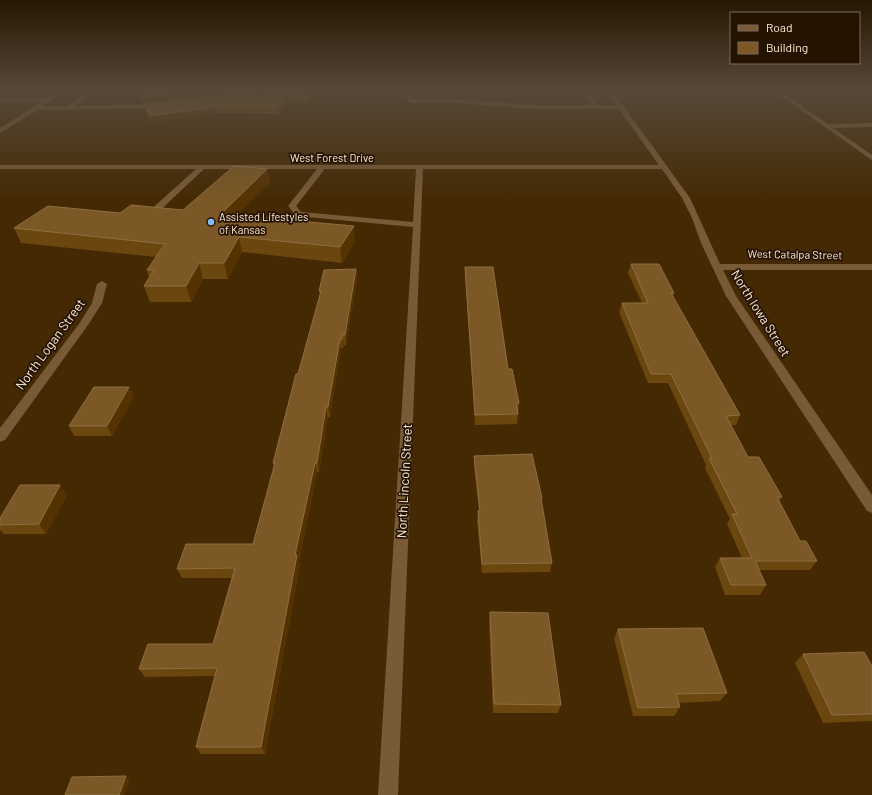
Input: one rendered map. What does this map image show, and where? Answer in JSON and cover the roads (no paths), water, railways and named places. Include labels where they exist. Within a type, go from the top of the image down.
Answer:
[{"type":"street","name":"North Iowa Street","points":[[635,126],[686,198],[696,218],[705,243],[731,296],[872,507]]},
{"type":"street","points":[[826,126],[872,158]]},
{"type":"street","name":"West Forest Drive","points":[[0,168],[665,167]]},
{"type":"street","points":[[152,214],[201,168]]},
{"type":"street","points":[[321,168],[319,173],[292,206],[299,214],[418,225]]},
{"type":"street","name":"North Lincoln Street","points":[[388,795],[420,168]]},
{"type":"street","name":"West Catalpa Street","points":[[717,267],[872,267]]},
{"type":"street","name":"North Logan Street","points":[[0,437],[83,325],[97,303],[102,284]]},
{"type":"place","name":"Assisted Lifestyles of Kansas","points":[[211,222]]}]
